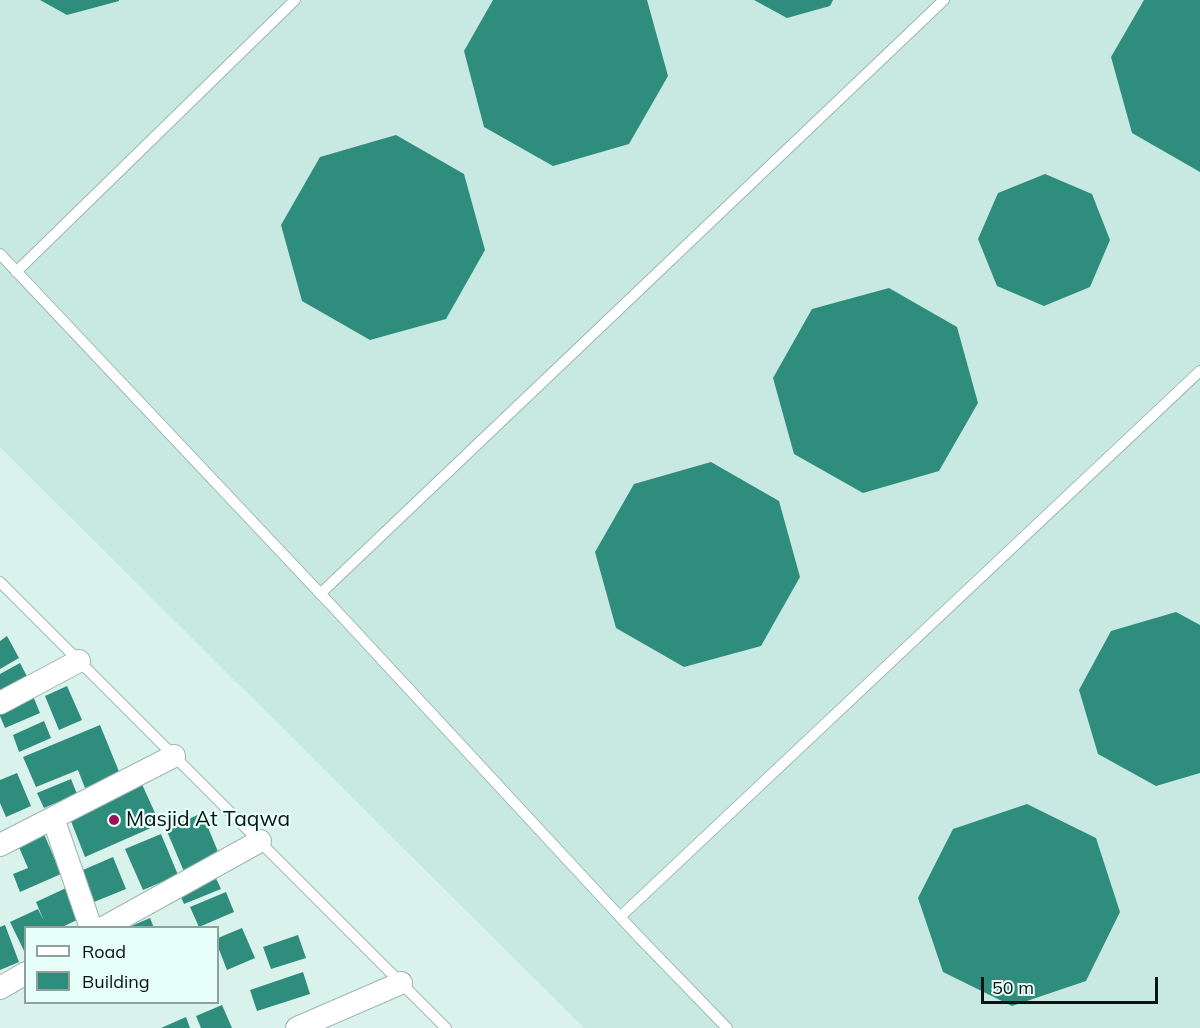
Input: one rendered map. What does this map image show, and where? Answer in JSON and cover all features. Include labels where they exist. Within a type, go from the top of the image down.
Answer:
[{"type":"street","points":[[0,703],[79,661]]},
{"type":"street","points":[[0,845],[174,756]]},
{"type":"street","points":[[53,818],[91,926]]},
{"type":"street","points":[[105,926],[260,841]]},
{"type":"street","points":[[0,988],[24,974]]},
{"type":"street","points":[[297,1028],[401,983]]},
{"type":"lane","points":[[16,272],[295,0]]},
{"type":"lane","points":[[320,594],[944,0]]},
{"type":"lane","points":[[0,254],[620,917],[727,1028]]},
{"type":"lane","points":[[620,917],[1200,371]]},
{"type":"lane","points":[[0,582],[446,1028]]},
{"type":"shaded area","points":[[0,0],[1200,0],[1200,1028],[584,1028],[0,447]]},
{"type":"building","points":[[40,0],[119,0],[119,1],[67,15]]},
{"type":"building","points":[[493,0],[647,0],[668,76],[629,144],[553,166],[484,127],[464,51]]},
{"type":"building","points":[[754,0],[833,0],[830,6],[787,18]]},
{"type":"building","points":[[1144,0],[1200,0],[1200,172],[1132,133],[1111,57]]},
{"type":"building","points":[[396,135],[464,174],[485,250],[446,319],[370,340],[302,301],[281,225],[320,157]]},
{"type":"building","points":[[1045,174],[1092,194],[1110,240],[1090,287],[1044,306],[997,286],[978,239],[998,193]]},
{"type":"building","points":[[889,288],[957,327],[978,403],[939,471],[863,493],[794,454],[773,378],[812,309]]},
{"type":"building","points":[[711,462],[779,501],[800,577],[761,646],[684,667],[616,628],[595,552],[634,484]]},
{"type":"building","points":[[1176,612],[1200,625],[1200,773],[1156,786],[1098,754],[1079,690],[1111,631]]},
{"type":"building","points":[[7,636],[19,658],[0,669],[0,641]]},
{"type":"building","points":[[20,663],[31,684],[0,701],[0,674]]},
{"type":"building","points":[[67,686],[82,720],[59,730],[45,696]]},
{"type":"building","points":[[33,696],[40,713],[5,728],[0,710]]},
{"type":"building","points":[[44,721],[51,738],[19,752],[13,735]]},
{"type":"building","points":[[100,725],[120,774],[85,788],[78,770],[36,787],[23,757]]},
{"type":"building","points":[[17,773],[31,806],[6,817],[0,803],[0,780]]},
{"type":"building","points":[[71,779],[77,794],[44,808],[37,793]]},
{"type":"building","name":"Masjid At Taqwa","points":[[141,782],[160,824],[85,857],[69,816]]},
{"type":"building","points":[[1027,804],[1096,838],[1120,912],[1086,981],[1012,1006],[943,972],[918,898],[953,829]]},
{"type":"building","points":[[202,813],[221,859],[185,874],[166,829]]},
{"type":"building","points":[[44,834],[61,874],[20,892],[13,874],[28,868],[18,845]]},
{"type":"building","points":[[161,834],[178,875],[143,890],[125,849]]},
{"type":"building","points":[[113,857],[126,889],[89,904],[76,873]]},
{"type":"building","points":[[214,874],[221,889],[184,904],[178,890]]},
{"type":"building","points":[[66,888],[79,919],[64,926],[24,926],[24,951],[10,922],[38,909],[44,921],[36,902]]},
{"type":"building","points":[[226,892],[234,912],[199,926],[190,907]]},
{"type":"building","points":[[150,918],[153,926],[131,926]]},
{"type":"building","points":[[5,925],[19,962],[0,970],[0,927]]},
{"type":"building","points":[[242,928],[255,958],[227,970],[219,950],[219,938]]},
{"type":"building","points":[[298,935],[306,958],[271,969],[263,947]]},
{"type":"building","points":[[303,972],[310,994],[257,1011],[250,990]]},
{"type":"building","points":[[222,1005],[232,1028],[201,1028],[196,1016]]},
{"type":"building","points":[[186,1017],[190,1028],[161,1028]]},
{"type":"place","name":"Masjid At Taqwa","points":[[114,820]]}]
